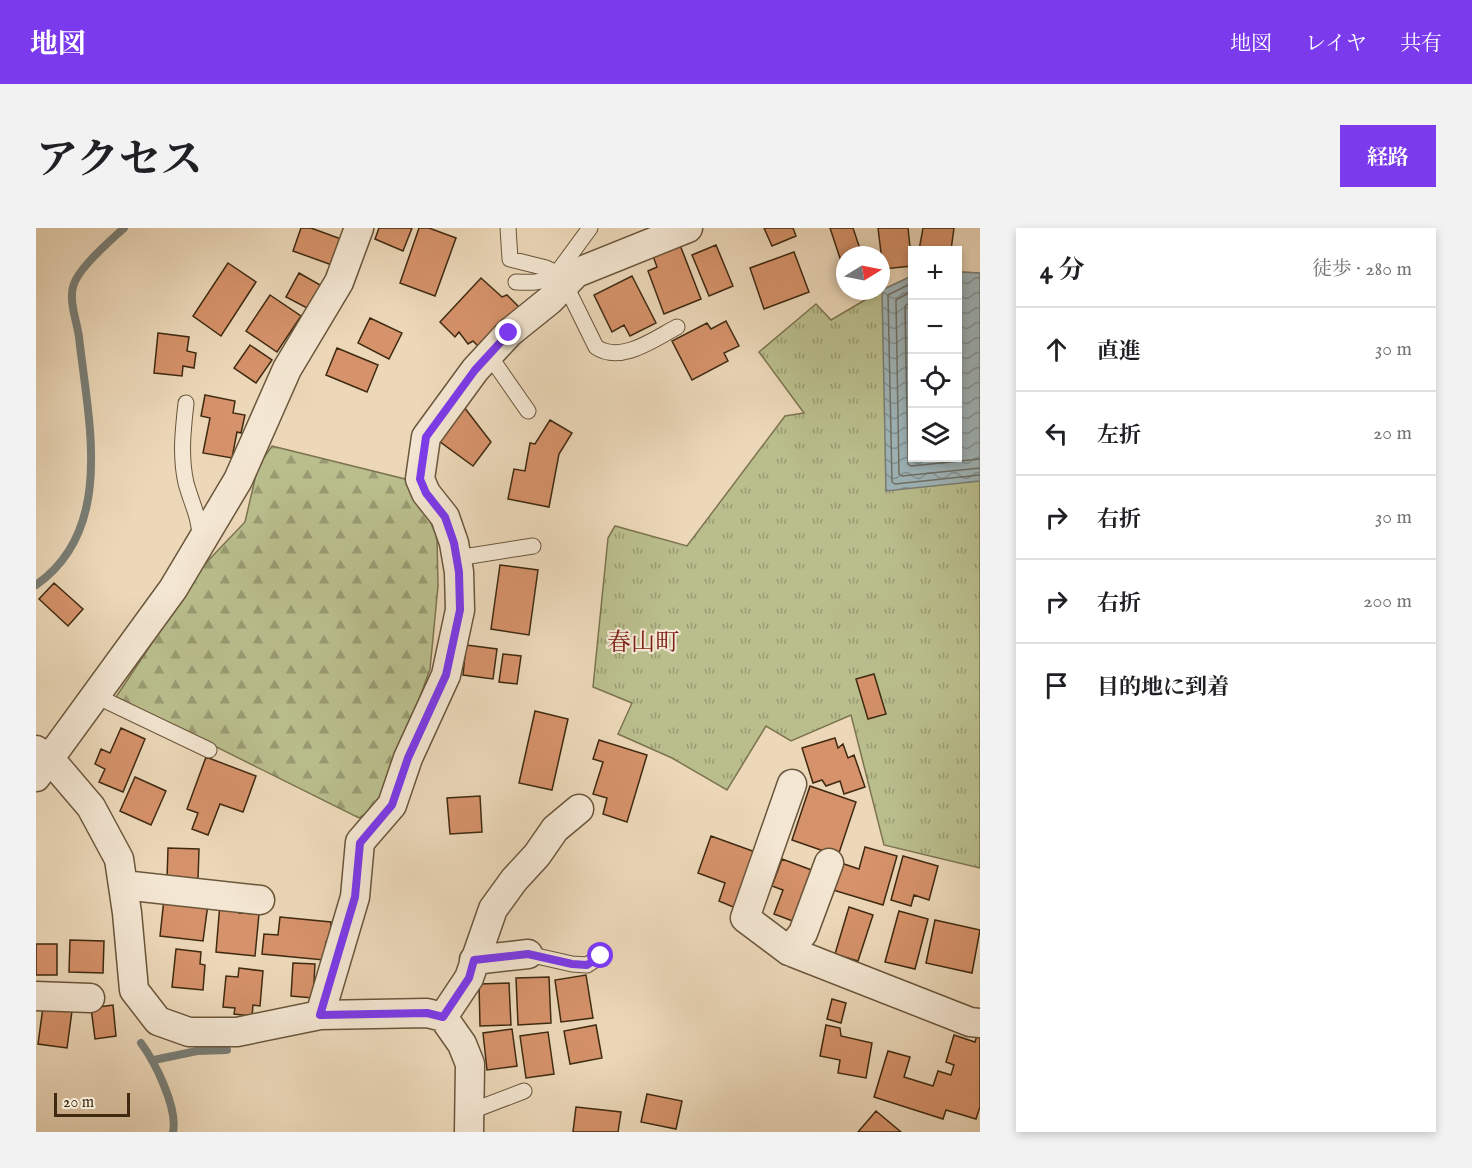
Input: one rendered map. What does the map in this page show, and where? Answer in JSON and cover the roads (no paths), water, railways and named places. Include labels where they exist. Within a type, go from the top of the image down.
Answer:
[{"type":"street","points":[[359,228],[339,282],[287,369],[238,480],[201,544],[173,589],[96,696],[41,762],[91,807],[119,859],[134,990],[158,1021],[189,1032],[237,1032],[320,1015],[427,1013],[443,1017],[462,1044],[470,1064],[469,1122]]},
{"type":"street","points":[[320,1015],[355,897],[360,843],[392,805],[408,758],[446,675],[460,610],[457,558],[445,517],[426,493],[420,479],[426,437],[475,370],[509,333],[550,300],[561,278],[688,228]]},
{"type":"street","points":[[792,784],[745,918],[789,951],[970,1022],[980,1023]]},
{"type":"street","points":[[443,1017],[469,978],[493,909],[555,829],[579,809]]},
{"type":"street","points":[[789,951],[803,933],[829,863]]},
{"type":"street","points":[[123,885],[260,900]]},
{"type":"street","points":[[474,960],[528,954]]},
{"type":"street","points":[[36,996],[90,998]]},
{"type":"lane","points":[[508,228],[510,259],[546,268],[561,278],[596,347],[604,353],[616,354],[629,351],[677,327]]},
{"type":"lane","points":[[561,278],[590,228]]},
{"type":"lane","points":[[516,282],[534,283],[561,278]]},
{"type":"lane","points":[[489,355],[528,411]]},
{"type":"lane","points":[[186,403],[182,433],[183,464],[187,486],[200,522],[201,544]]},
{"type":"lane","points":[[457,558],[532,546]]},
{"type":"lane","points":[[96,696],[208,750]]},
{"type":"lane","points":[[528,954],[587,965],[601,956]]},
{"type":"lane","points":[[469,1122],[524,1091]]},
{"type":"water","points":[[962,272],[980,273],[980,481],[886,491],[882,300],[890,300],[890,286],[908,278],[908,462],[962,462]]},
{"type":"waterway","points":[[36,585],[61,562],[78,534],[87,504],[91,471],[90,437],[79,337],[73,305],[73,287],[87,264],[124,228]]},
{"type":"waterway","points":[[141,1043],[159,1073],[169,1098],[174,1122],[173,1132]]},
{"type":"waterway","points":[[154,1060],[197,1051],[227,1050]]},
{"type":"district","name":"春山町","points":[[643,642]]}]
